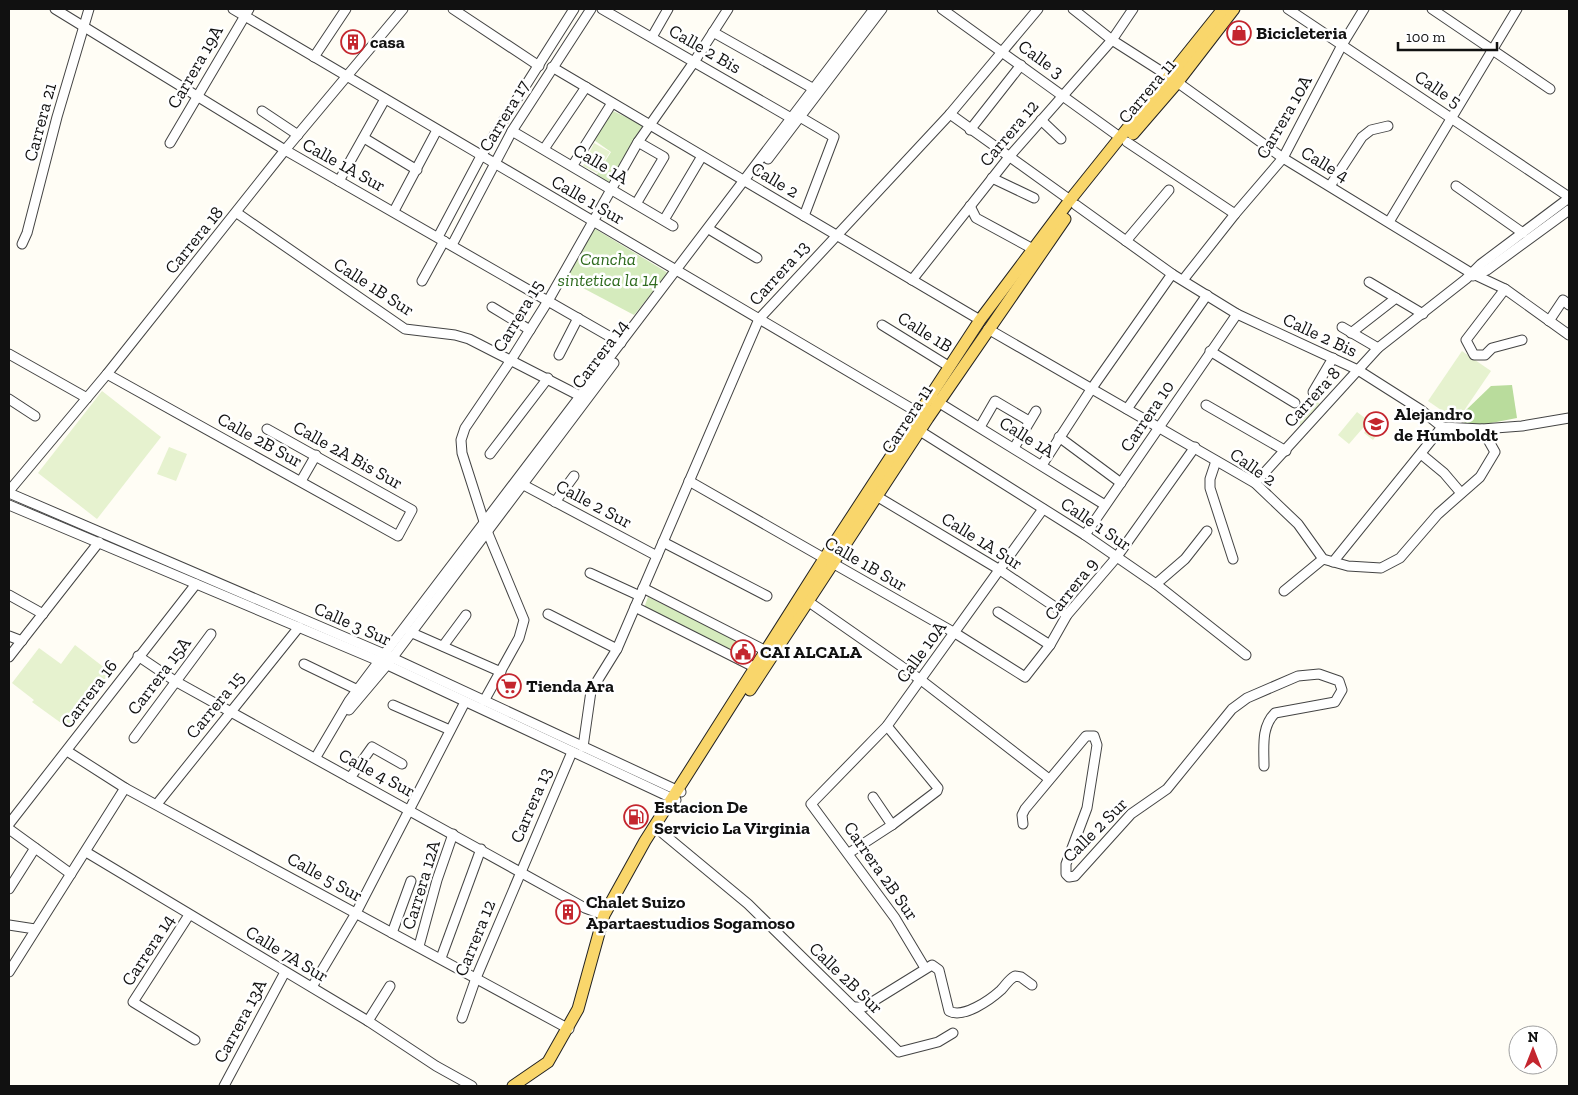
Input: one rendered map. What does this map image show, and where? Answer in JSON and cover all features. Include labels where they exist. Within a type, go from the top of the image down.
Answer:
[{"type":"main road","name":"Carrera 11","points":[[1173,80],[1224,9]]},
{"type":"main road","name":"Carrera 11","points":[[513,1086],[548,1062],[578,1009],[604,915],[632,865],[1033,249],[1234,9]]},
{"type":"main road","name":"Carrera 11","points":[[935,400],[950,367],[984,325],[1073,202]]},
{"type":"main road","name":"Carrera 11","points":[[677,795],[756,668],[770,653],[809,602],[829,561],[878,497],[920,431],[924,416]]},
{"type":"street","name":"Calle 1A Sur","points":[[56,9],[285,150],[622,343]]},
{"type":"street","name":"Carrera 21","points":[[22,244],[28,233],[57,117],[89,9]]},
{"type":"street","name":"Calle 1 Sur","points":[[233,9],[246,12],[314,57],[385,100],[924,416]]},
{"type":"street","points":[[314,57],[346,9]]},
{"type":"street","name":"Carrera 18","points":[[9,492],[107,374],[285,150],[403,9]]},
{"type":"street","points":[[453,9],[539,66]]},
{"type":"street","name":"Carrera 17","points":[[445,241],[481,156],[574,9]]},
{"type":"street","name":"Carrera 17","points":[[445,241],[552,67],[591,9]]},
{"type":"street","name":"Calle 2 Bis","points":[[602,9],[694,62],[834,137],[804,216]]},
{"type":"street","points":[[652,37],[668,9]]},
{"type":"street","name":"Carrera 15","points":[[484,701],[519,638],[524,620],[486,527],[462,453],[461,440],[464,428],[512,360],[548,301],[638,142],[651,126],[728,9]]},
{"type":"street","name":"Carrera 14","points":[[796,117],[814,89],[874,9]]},
{"type":"street","name":"Carrera 14","points":[[316,757],[341,717],[796,117],[882,9]]},
{"type":"street","name":"Calle 3","points":[[942,9],[1124,140],[1235,214]]},
{"type":"street","name":"Carrera 13","points":[[582,747],[591,691],[606,670],[617,648],[759,319],[950,114],[1004,52],[1038,9]]},
{"type":"street","name":"Calle 4","points":[[1073,9],[1112,40],[1173,80],[1283,158],[1388,222],[1471,276],[1505,289],[1569,335]]},
{"type":"street","name":"Carrera 12","points":[[912,280],[1009,157],[1112,40],[1133,9]]},
{"type":"street","name":"Calle 5","points":[[1288,9],[1569,197]]},
{"type":"street","name":"Carrera 10A","points":[[1183,280],[1235,214],[1283,158],[1342,45],[1364,9]]},
{"type":"street","points":[[1432,9],[1550,89]]},
{"type":"street","points":[[1388,222],[1491,49],[1517,9]]},
{"type":"street","name":"Carrera 19A","points":[[170,143],[246,12]]},
{"type":"street","points":[[713,32],[814,89]]},
{"type":"street","points":[[970,130],[1021,65]]},
{"type":"street","name":"Calle 2","points":[[552,67],[912,280],[984,325],[1255,483],[1298,524],[1323,559]]},
{"type":"street","points":[[544,149],[586,87]]},
{"type":"street","points":[[339,181],[385,100]]},
{"type":"street","points":[[573,166],[612,103]]},
{"type":"street","points":[[262,111],[298,135]]},
{"type":"street","name":"Calle 2 Bis","points":[[950,114],[1172,274],[1237,314],[1358,370],[1421,410],[1442,427]]},
{"type":"street","points":[[1041,120],[1061,140]]},
{"type":"street","points":[[1330,186],[1362,138],[1371,130],[1388,126]]},
{"type":"street","points":[[394,211],[437,130]]},
{"type":"street","name":"Calle 1A","points":[[512,131],[612,188],[673,226]]},
{"type":"street","points":[[364,138],[417,170]]},
{"type":"street","points":[[636,204],[664,157],[638,142]]},
{"type":"street","points":[[664,220],[702,156]]},
{"type":"street","points":[[992,178],[1034,198]]},
{"type":"street","name":"Carrera 14","points":[[678,272],[712,231],[747,182]]},
{"type":"street","points":[[1456,186],[1523,233]]},
{"type":"street","points":[[1126,241],[1169,190]]},
{"type":"street","name":"Carrera 8","points":[[1255,483],[1378,348],[1569,197]]},
{"type":"street","points":[[970,206],[976,218],[1033,249]]},
{"type":"street","name":"Carrera 8","points":[[1471,276],[1487,270],[1569,210]]},
{"type":"street","name":"Calle 1B Sur","points":[[236,213],[405,329],[455,335],[512,360],[583,398]]},
{"type":"street","points":[[712,231],[757,258]]},
{"type":"street","points":[[422,281],[445,241]]},
{"type":"street","points":[[1042,465],[1092,388],[1172,274]]},
{"type":"street","points":[[1369,282],[1423,314]]},
{"type":"street","points":[[1505,289],[1466,340],[1474,355],[1480,356],[1485,355],[1492,348],[1522,340]]},
{"type":"street","points":[[1127,409],[1207,295]]},
{"type":"street","points":[[1351,333],[1396,298]]},
{"type":"street","points":[[1549,321],[1563,300],[1569,305]]},
{"type":"street","points":[[492,307],[530,330]]},
{"type":"street","name":"Carrera 10","points":[[1084,535],[1237,314]]},
{"type":"street","name":"Carrera 14","points":[[583,398],[622,343],[645,316]]},
{"type":"street","points":[[559,355],[578,318]]},
{"type":"street","name":"Calle 1B","points":[[882,325],[950,367]]},
{"type":"street","points":[[1342,327],[1378,348]]},
{"type":"street","points":[[1210,352],[1295,402]]},
{"type":"street","points":[[9,354],[87,398]]},
{"type":"street","points":[[1313,392],[1332,358]]},
{"type":"street","name":"Calle 2B Sur","points":[[107,374],[398,536]]},
{"type":"street","points":[[490,454],[548,378]]},
{"type":"street","points":[[9,399],[35,416]]},
{"type":"street","name":"Calle 1A","points":[[935,400],[1105,506]]},
{"type":"street","points":[[980,427],[995,401],[1030,421]]},
{"type":"street","points":[[1206,405],[1286,451]]},
{"type":"street","points":[[1014,448],[1036,410]]},
{"type":"street","points":[[1333,562],[1442,427],[1482,429],[1522,426],[1569,418]]},
{"type":"street","name":"Calle 2A Bis Sur","points":[[267,429],[316,454],[412,510],[398,536]]},
{"type":"street","points":[[1284,591],[1323,559],[1363,568],[1381,568],[1400,558],[1438,514],[1480,477],[1495,452],[1482,429]]},
{"type":"street","name":"Calle 1 Sur","points":[[920,431],[1043,508],[1156,584],[1246,656]]},
{"type":"street","name":"Calle 1A","points":[[1059,437],[1121,483]]},
{"type":"street","name":"Carrera 9","points":[[1025,677],[1050,645],[1067,615],[1116,558],[1195,447]]},
{"type":"street","points":[[301,481],[316,454]]},
{"type":"street","points":[[1421,454],[1444,473],[1461,493]]},
{"type":"street","points":[[1216,461],[1210,479],[1210,488],[1234,559]]},
{"type":"street","points":[[555,502],[574,476]]},
{"type":"street","name":"Calle 1B Sur","points":[[689,481],[955,633],[1025,677]]},
{"type":"street","name":"Calle 2 Sur","points":[[520,483],[657,556]]},
{"type":"street","name":"Calle 3 Sur","points":[[9,492],[177,571],[484,701],[582,747],[677,795]]},
{"type":"street","name":"Calle 1A Sur","points":[[878,497],[1000,570],[1067,615]]},
{"type":"street","name":"Calle 3 Sur","points":[[9,504],[99,542],[177,571],[196,584],[385,660],[465,702],[572,752],[677,795]]},
{"type":"street","name":"Calle 10A","points":[[811,804],[888,726],[1043,508]]},
{"type":"street","name":"Carrera 14","points":[[385,660],[410,632],[486,527]]},
{"type":"street","points":[[1156,584],[1185,559],[1207,531]]},
{"type":"street","points":[[9,657],[99,542]]},
{"type":"street","points":[[663,542],[767,596]]},
{"type":"street","points":[[590,573],[642,592],[770,653]]},
{"type":"street","name":"Carrera 16","points":[[9,824],[196,584]]},
{"type":"street","points":[[9,595],[43,614]]},
{"type":"street","points":[[809,602],[921,680],[1049,779],[1025,809],[1022,815],[1023,824]]},
{"type":"street","points":[[635,607],[756,668]]},
{"type":"street","points":[[998,612],[1050,645]]},
{"type":"street","points":[[548,614],[617,648]]},
{"type":"street","points":[[443,646],[466,615]]},
{"type":"street","name":"Carrera 15","points":[[157,804],[299,627]]},
{"type":"street","points":[[410,632],[501,672]]},
{"type":"street","name":"Carrera 15A","points":[[134,738],[211,634]]},
{"type":"street","points":[[9,636],[22,641]]},
{"type":"street","name":"Calle 4 Sur","points":[[138,656],[175,681],[316,757],[350,778],[409,808],[585,908],[604,915]]},
{"type":"street","points":[[304,664],[361,692]]},
{"type":"street","name":"Calle 2 Sur","points":[[1049,779],[1086,736],[1094,736],[1097,745],[1087,808],[1066,864],[1066,874],[1069,877],[1075,876],[1131,814],[1167,789],[1232,709],[1247,698],[1298,676],[1320,674],[1339,681],[1342,690],[1335,702],[1275,713],[1268,720],[1265,729],[1264,766]]},
{"type":"street","points":[[312,987],[356,913],[465,702]]},
{"type":"street","points":[[393,705],[450,730]]},
{"type":"street","points":[[849,852],[892,825],[937,791],[938,788],[888,726]]},
{"type":"street","points":[[350,778],[372,747],[402,764]]},
{"type":"street","name":"Calle 5 Sur","points":[[67,751],[126,788],[568,1028]]},
{"type":"street","name":"Carrera 13","points":[[520,871],[572,752]]},
{"type":"street","points":[[9,972],[34,929],[72,874],[126,788]]},
{"type":"street","points":[[873,797],[892,825]]},
{"type":"street","name":"Carrera 2B Sur","points":[[811,804],[849,852],[895,918],[923,964]]},
{"type":"street","name":"Calle 2B Sur","points":[[656,827],[748,904],[899,1052],[938,1042],[953,1033]]},
{"type":"street","points":[[9,829],[72,874]]},
{"type":"street","name":"Carrera 12A","points":[[419,946],[437,880],[453,834]]},
{"type":"street","points":[[9,889],[35,848]]},
{"type":"street","points":[[441,958],[481,849]]},
{"type":"street","name":"Calle 7A Sur","points":[[86,852],[312,987],[436,1066],[472,1086]]},
{"type":"street","name":"Carrera 12","points":[[462,1018],[476,978],[520,871]]},
{"type":"street","points":[[392,934],[411,881]]},
{"type":"street","name":"Carrera 14","points":[[189,915],[133,1002],[195,1040]]},
{"type":"street","points":[[9,925],[34,929]]},
{"type":"street","points":[[854,1008],[864,1007],[923,964],[932,965],[939,970],[949,1010],[953,1013],[962,1013],[989,999],[1014,976],[1021,977],[1032,984]]},
{"type":"street","name":"Carrera 13A","points":[[224,1086],[285,972]]},
{"type":"street","points":[[368,1021],[390,986]]},
{"type":"green space","points":[[613,111],[643,125],[608,183],[596,176],[611,152],[594,140]]},
{"type":"green space","points":[[594,143],[610,152],[597,173],[583,166]]},
{"type":"green space","name":"Cancha sintetica la 14","points":[[592,227],[668,273],[634,315],[564,278]]},
{"type":"green space","points":[[1462,351],[1491,371],[1457,421],[1428,401]]},
{"type":"green space","points":[[1512,385],[1517,418],[1486,424],[1465,424],[1463,413],[1491,386]]},
{"type":"green space","points":[[102,391],[161,437],[97,519],[38,473]]},
{"type":"green space","points":[[1310,395],[1322,406],[1303,427],[1291,416]]},
{"type":"green space","points":[[1357,412],[1369,421],[1349,444],[1338,435]]},
{"type":"green space","points":[[1376,419],[1384,426],[1373,440],[1364,433]]},
{"type":"green space","points":[[169,447],[187,454],[176,481],[157,474]]},
{"type":"green space","points":[[648,597],[755,650],[750,660],[644,608]]},
{"type":"green space","points":[[75,645],[110,672],[68,728],[32,702],[34,700],[12,683],[39,648],[61,664]]},
{"type":"place","name":"Bicicleteria","points":[[1239,33]]},
{"type":"place","name":"casa","points":[[353,42]]},
{"type":"place","name":"Alejandro de Humboldt","points":[[1376,424]]},
{"type":"place","name":"CAI ALCALA","points":[[743,652]]},
{"type":"place","name":"Tienda Ara","points":[[509,686]]},
{"type":"place","name":"Estacion De Servicio La Virginia","points":[[636,817]]},
{"type":"place","name":"Chalet Suizo Apartaestudios Sogamoso","points":[[568,912]]}]
